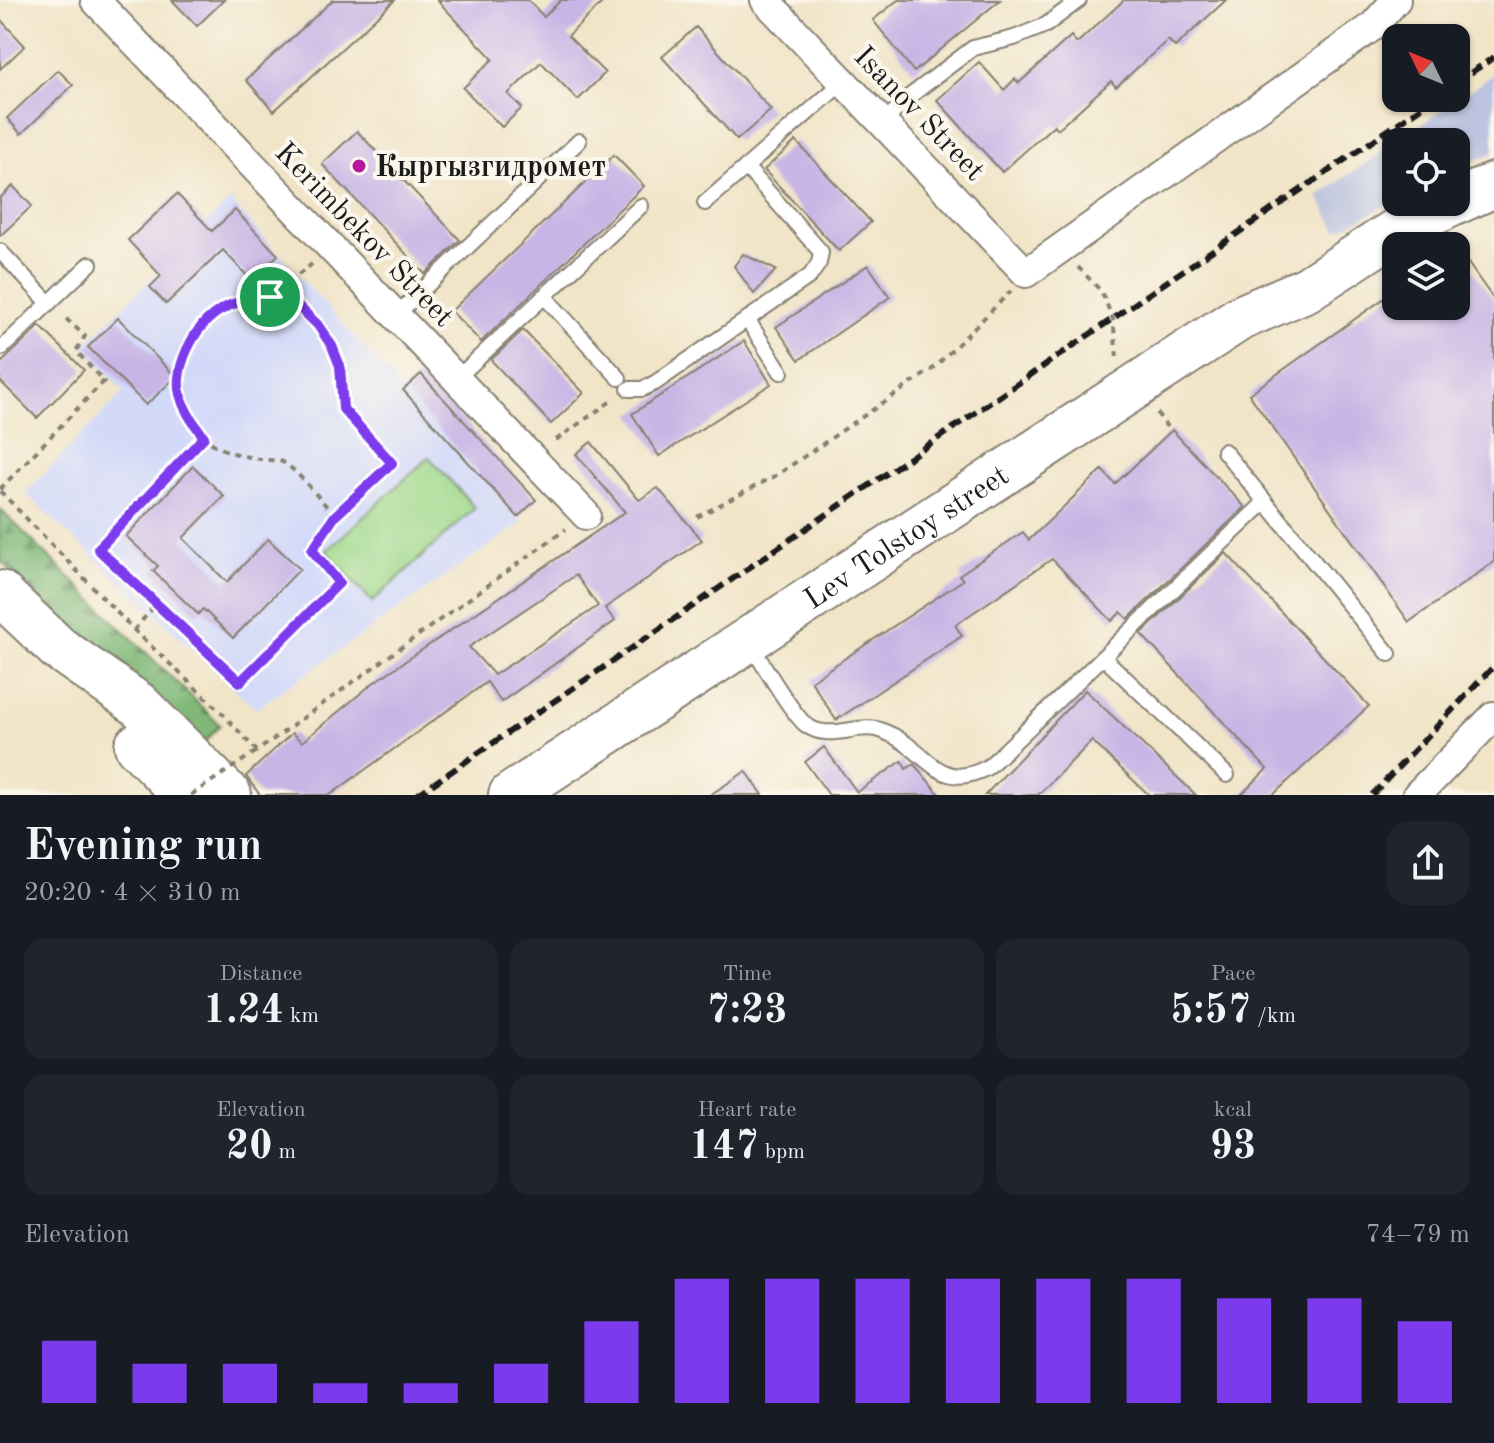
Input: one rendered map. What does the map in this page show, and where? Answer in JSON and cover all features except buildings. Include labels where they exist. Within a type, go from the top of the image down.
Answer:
[{"type":"main road","name":"Lev Tolstoy street","points":[[1470,196],[1494,185]]},
{"type":"main road","name":"Lev Tolstoy street","points":[[560,795],[756,653],[1240,318],[1307,289],[1396,231],[1427,216]]},
{"type":"main road","points":[[0,593],[58,648],[138,704],[229,795]]},
{"type":"main road","points":[[58,648],[116,726],[188,795]]},
{"type":"main road","name":"Lev Tolstoy street","points":[[511,795],[756,653]]},
{"type":"street","name":"Kerimbekov Street","points":[[95,0],[586,515]]},
{"type":"street","name":"Isanov Street","points":[[765,0],[1026,273]]},
{"type":"street","points":[[1026,273],[1372,27],[1396,0]]},
{"type":"street","points":[[1417,795],[1494,716]]},
{"type":"lane","points":[[883,123],[910,96],[973,48],[1014,38],[1046,25],[1079,0]]},
{"type":"lane","points":[[705,203],[843,82]]},
{"type":"lane","points":[[396,315],[579,141]]},
{"type":"lane","points":[[544,296],[624,383],[642,389],[655,383],[810,276],[819,263],[821,252],[746,167]]},
{"type":"lane","points":[[456,379],[641,206]]},
{"type":"lane","points":[[0,251],[49,303]]},
{"type":"lane","points":[[0,346],[2,348],[90,264]]},
{"type":"lane","points":[[747,319],[781,372]]},
{"type":"lane","points":[[1224,451],[1389,654]]},
{"type":"lane","points":[[756,653],[803,722],[817,732],[880,729],[900,740],[949,778],[970,778],[988,767],[1265,502]]},
{"type":"lane","points":[[1103,657],[1227,775]]},
{"type":"path","points":[[270,297],[300,275],[329,246]]},
{"type":"path","points":[[1070,259],[1101,291]]},
{"type":"path","points":[[697,517],[777,475],[934,368],[1026,273]]},
{"type":"path","points":[[204,437],[98,549],[240,682],[339,583],[312,550],[335,516],[392,463],[343,409],[340,366],[332,346],[317,324],[297,305],[270,297],[247,298],[225,306],[205,321],[190,342],[180,366],[179,391],[187,414],[204,437],[242,456],[284,462],[335,516]]},
{"type":"path","points":[[49,303],[85,336],[76,351],[104,381],[0,490],[134,630],[221,712],[257,751]]},
{"type":"path","points":[[556,440],[624,383]]},
{"type":"path","points":[[188,795],[257,751],[586,515]]},
{"type":"path","points":[[134,630],[157,603]]},
{"type":"shaded area","points":[[1494,74],[1494,153],[1470,162],[1470,128],[1416,128],[1439,112],[1470,112],[1470,91]]},
{"type":"shaded area","points":[[1382,152],[1382,207],[1337,231],[1318,196]]},
{"type":"shaded area","points":[[230,200],[523,522],[256,709],[25,493],[124,392],[83,346]]},
{"type":"green space","points":[[429,457],[475,508],[372,602],[326,551]]},
{"type":"green space","points":[[0,509],[220,725],[197,751],[0,560]]},
{"type":"railway","points":[[1470,73],[1494,57]]},
{"type":"railway","points":[[417,795],[1415,112]]},
{"type":"railway","points":[[1372,795],[1494,666]]},
{"type":"place","name":"Кыргызгидромет","points":[[359,166]]},
{"type":"route","points":[[270,297],[297,305],[317,324],[332,346],[340,366],[343,409],[392,463],[335,516],[312,550],[339,583],[240,682],[98,549],[204,437],[187,414],[179,391],[180,366],[190,342],[205,321],[225,306],[247,298],[270,297]]}]
